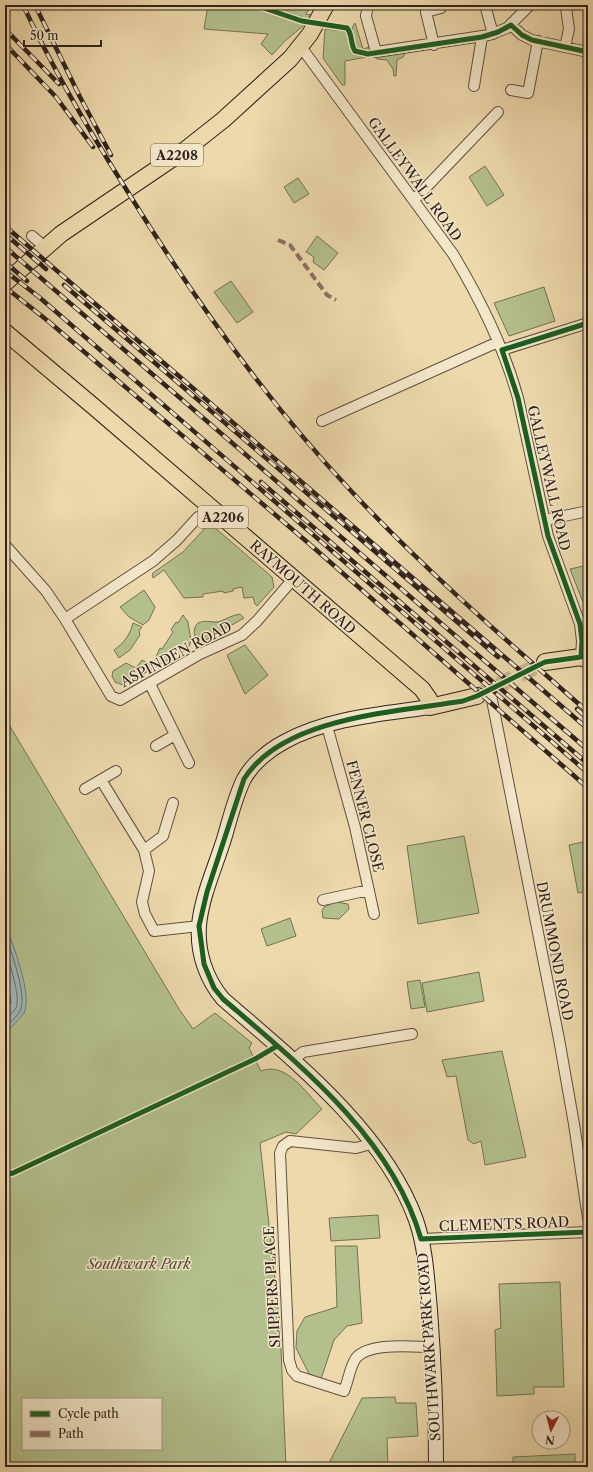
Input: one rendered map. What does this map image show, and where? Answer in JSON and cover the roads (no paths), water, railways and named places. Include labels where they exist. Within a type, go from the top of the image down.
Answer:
[{"type":"main road","name":"A2208","points":[[5,283],[45,247],[200,138],[270,78],[301,47],[326,5]]},
{"type":"main road","name":"RAYMOUTH ROAD","points":[[5,332],[422,689],[429,700],[430,706]]},
{"type":"main road","points":[[545,662],[584,659]]},
{"type":"main road","name":"SOUTHWARK PARK ROAD","points":[[430,706],[484,693]]},
{"type":"street","points":[[368,5],[366,16],[376,52],[434,45],[493,34],[510,25],[530,5]]},
{"type":"street","points":[[485,5],[493,34]]},
{"type":"street","points":[[434,45],[426,12],[441,8]]},
{"type":"street","points":[[565,47],[569,29],[566,8]]},
{"type":"street","points":[[510,25],[522,35],[538,41],[588,52]]},
{"type":"street","points":[[474,86],[482,37]]},
{"type":"street","points":[[511,90],[528,93],[538,41]]},
{"type":"street","name":"GALLEYWALL ROAD","points":[[301,47],[414,200],[467,278],[500,346],[512,377],[521,410],[544,520],[554,556],[580,624],[584,659]]},
{"type":"street","points":[[414,200],[498,112]]},
{"type":"street","points":[[32,236],[45,247]]},
{"type":"street","points":[[322,421],[500,346],[588,323]]},
{"type":"street","points":[[544,520],[588,511]]},
{"type":"street","points":[[5,545],[46,591],[65,619],[152,561],[177,540],[198,517]]},
{"type":"street","name":"ASPINDEN ROAD","points":[[65,619],[112,696],[120,700],[200,654],[242,635],[257,621],[294,578]]},
{"type":"street","points":[[150,684],[189,763]]},
{"type":"street","name":"DRUMMOND ROAD","points":[[484,693],[562,1055],[584,1185],[588,1218]]},
{"type":"street","name":"SOUTHWARK PARK ROAD","points":[[430,706],[370,716],[327,726],[283,742],[249,770],[244,779],[236,802],[206,898],[199,926],[204,964],[214,988],[223,999],[293,1060],[357,1126],[399,1183],[409,1203],[421,1239],[426,1269],[432,1347],[436,1467]]},
{"type":"street","name":"FENNER CLOSE","points":[[327,726],[355,827],[374,914]]},
{"type":"street","points":[[156,746],[175,735]]},
{"type":"street","points":[[85,789],[116,771]]},
{"type":"street","points":[[101,780],[144,850],[149,872],[142,902],[145,914],[154,931],[199,926]]},
{"type":"street","points":[[144,850],[163,836],[173,803]]},
{"type":"street","points":[[323,900],[369,890]]},
{"type":"street","points":[[293,1060],[303,1052],[412,1034]]},
{"type":"street","name":"SLIPPERS PLACE","points":[[371,1144],[356,1148],[290,1141],[283,1146],[280,1153],[289,1360],[292,1370],[297,1376],[344,1391],[355,1359],[366,1351],[375,1348],[432,1347]]},
{"type":"street","name":"CLEMENTS ROAD","points":[[421,1239],[588,1232]]},
{"type":"water","points":[[5,924],[24,982],[26,1005],[24,1013],[5,1033]]},
{"type":"tunnel","points":[[477,696],[545,662]]},
{"type":"railway","points":[[23,5],[59,76],[151,229],[204,308],[260,385],[321,458],[409,550],[527,659],[588,712]]},
{"type":"railway","points":[[35,5],[80,97],[111,155]]},
{"type":"railway","points":[[5,29],[59,84]]},
{"type":"railway","points":[[5,44],[56,97],[93,147]]},
{"type":"railway","points":[[5,226],[588,729]]},
{"type":"railway","points":[[5,234],[46,269]]},
{"type":"railway","points":[[5,247],[588,750]]},
{"type":"railway","points":[[5,262],[27,281]]},
{"type":"railway","points":[[5,271],[39,297],[588,773]]},
{"type":"railway","points":[[64,285],[498,657]]},
{"type":"railway","points":[[5,287],[48,321],[306,541],[588,788]]},
{"type":"railway","points":[[261,482],[588,764]]},
{"type":"railway","points":[[577,709],[588,719]]},
{"type":"park label","name":"Southwark Park","points":[[139,1264]]}]
